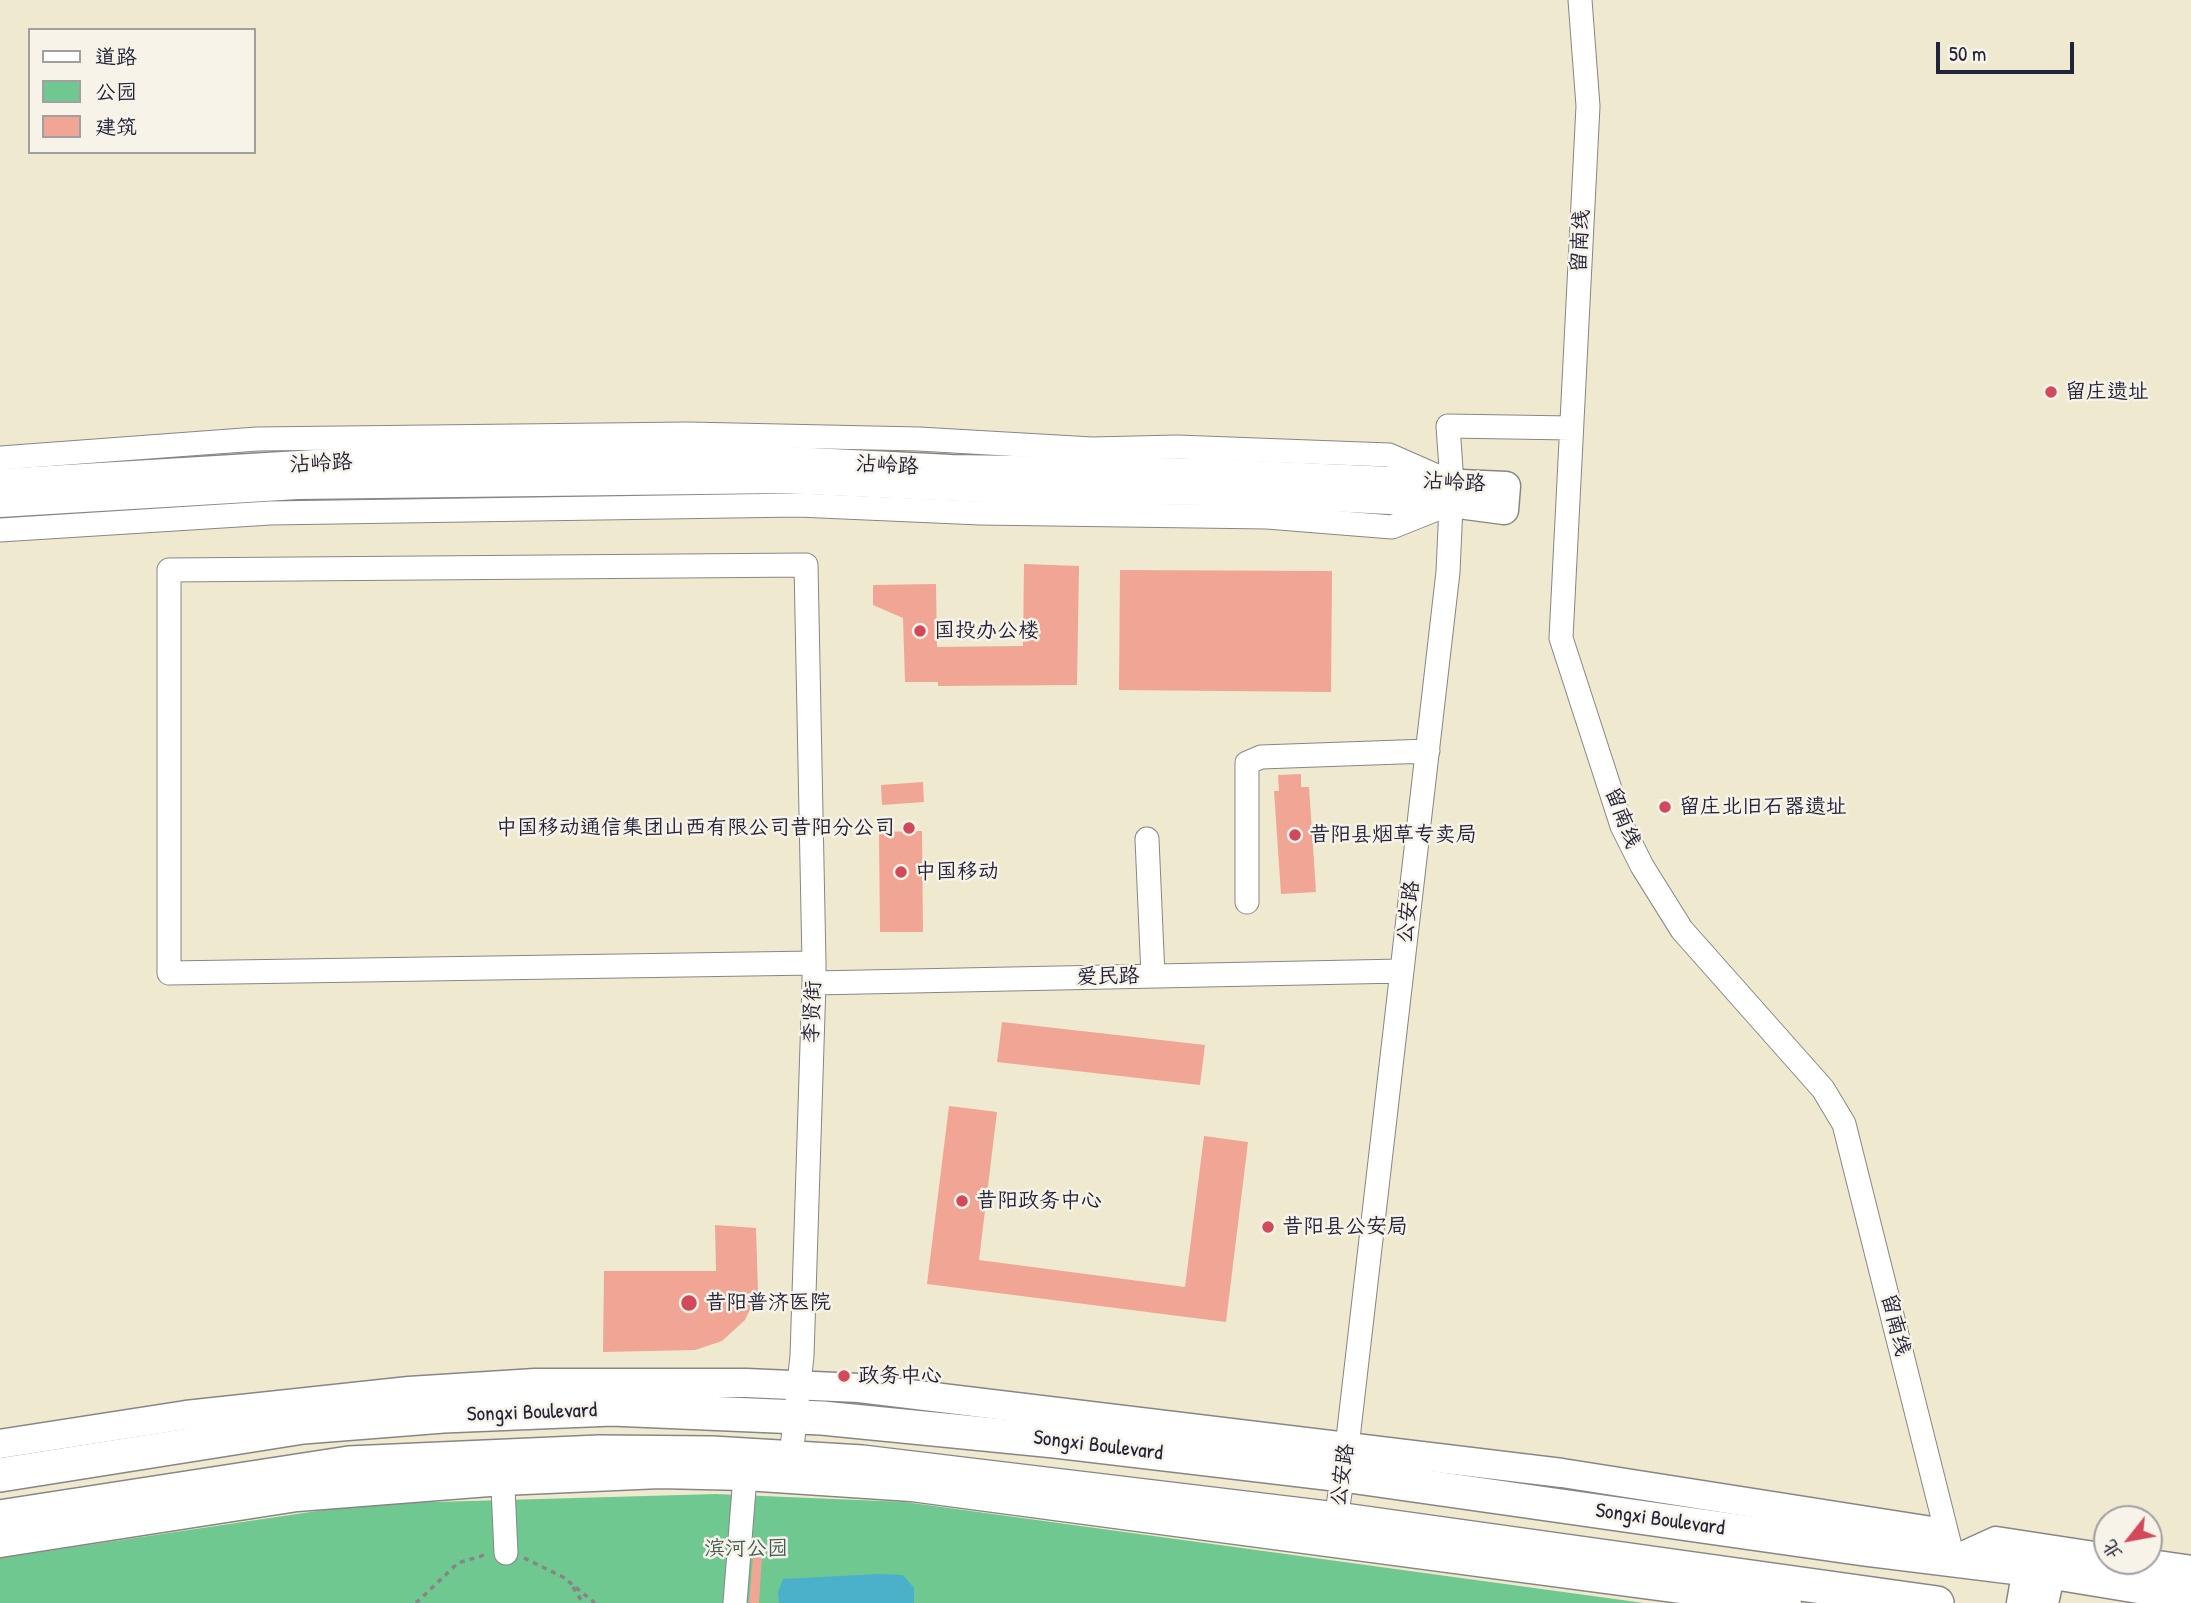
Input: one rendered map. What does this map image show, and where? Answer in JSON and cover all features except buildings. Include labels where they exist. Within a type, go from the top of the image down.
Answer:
[{"type":"highway","name":"Songxi Boulevard","points":[[0,1475],[303,1427],[443,1416],[796,1401],[1055,1441],[1345,1461],[1954,1560],[2041,1581],[2191,1595]]},
{"type":"highway","name":"Songxi Boulevard","points":[[0,1517],[349,1463],[502,1468],[600,1452],[712,1452],[862,1462],[1336,1519],[1937,1603]]},
{"type":"main road","name":"沾岭路","points":[[0,483],[366,461],[690,456],[951,469],[1210,473],[1452,493]]},
{"type":"main road","name":"沾岭路","points":[[0,503],[297,485],[783,478],[1004,489],[1452,493]]},
{"type":"main road","points":[[0,1444],[186,1415],[409,1391],[535,1383],[796,1401]]},
{"type":"main road","points":[[0,1544],[502,1468],[745,1476],[912,1487],[1787,1603]]},
{"type":"main road","points":[[1954,1560],[1996,1542],[2093,1556]]},
{"type":"main road","points":[[2163,1566],[2191,1570]]},
{"type":"main road","points":[[2021,1603],[2041,1581]]},
{"type":"street","name":"留南线","points":[[1580,0],[1588,106],[1561,638],[1622,826],[1642,866],[1682,930],[1823,1089],[1844,1125],[1954,1560]]},
{"type":"street","name":"公安路","points":[[1336,1519],[1345,1461],[1448,572],[1452,493],[1448,426],[1571,428]]},
{"type":"street","points":[[0,458],[257,439],[688,434],[919,439],[1092,449],[1177,447],[1389,455],[1452,493],[1392,527],[1267,517],[980,513],[798,505],[270,513],[0,530]]},
{"type":"street","name":"李贤街","points":[[169,973],[169,570],[806,565],[814,973],[796,1401],[790,1457]]},
{"type":"street","points":[[1247,902],[1247,764],[1261,757],[1428,751]]},
{"type":"street","points":[[1147,839],[1153,976]]},
{"type":"street","name":"爱民路","points":[[169,973],[1153,976],[1402,971]]},
{"type":"street","points":[[502,1468],[506,1553]]},
{"type":"street","points":[[735,1603],[745,1476]]},
{"type":"path","points":[[564,1577],[583,1603]]},
{"type":"green space","name":"滨河公园","points":[[716,1494],[905,1502],[1644,1603],[0,1603],[0,1558],[364,1504]]},
{"type":"water","points":[[903,1575],[914,1588],[914,1603],[779,1603],[778,1592],[783,1579]]},
{"type":"place","name":"留庄遗址","points":[[2051,392]]},
{"type":"place","name":"国投办公楼","points":[[920,631]]},
{"type":"place","name":"留庄北旧石器遗址","points":[[1665,807]]},
{"type":"place","name":"中国移动通信集团山西有限公司昔阳分公司","points":[[909,828]]},
{"type":"place","name":"昔阳县烟草专卖局","points":[[1295,835]]},
{"type":"place","name":"中国移动","points":[[901,872]]},
{"type":"place","name":"昔阳政务中心","points":[[962,1201]]},
{"type":"place","name":"昔阳县公安局","points":[[1268,1227]]},
{"type":"place","name":"昔阳普济医院","points":[[689,1303]]},
{"type":"place","name":"政务中心","points":[[844,1376]]}]
